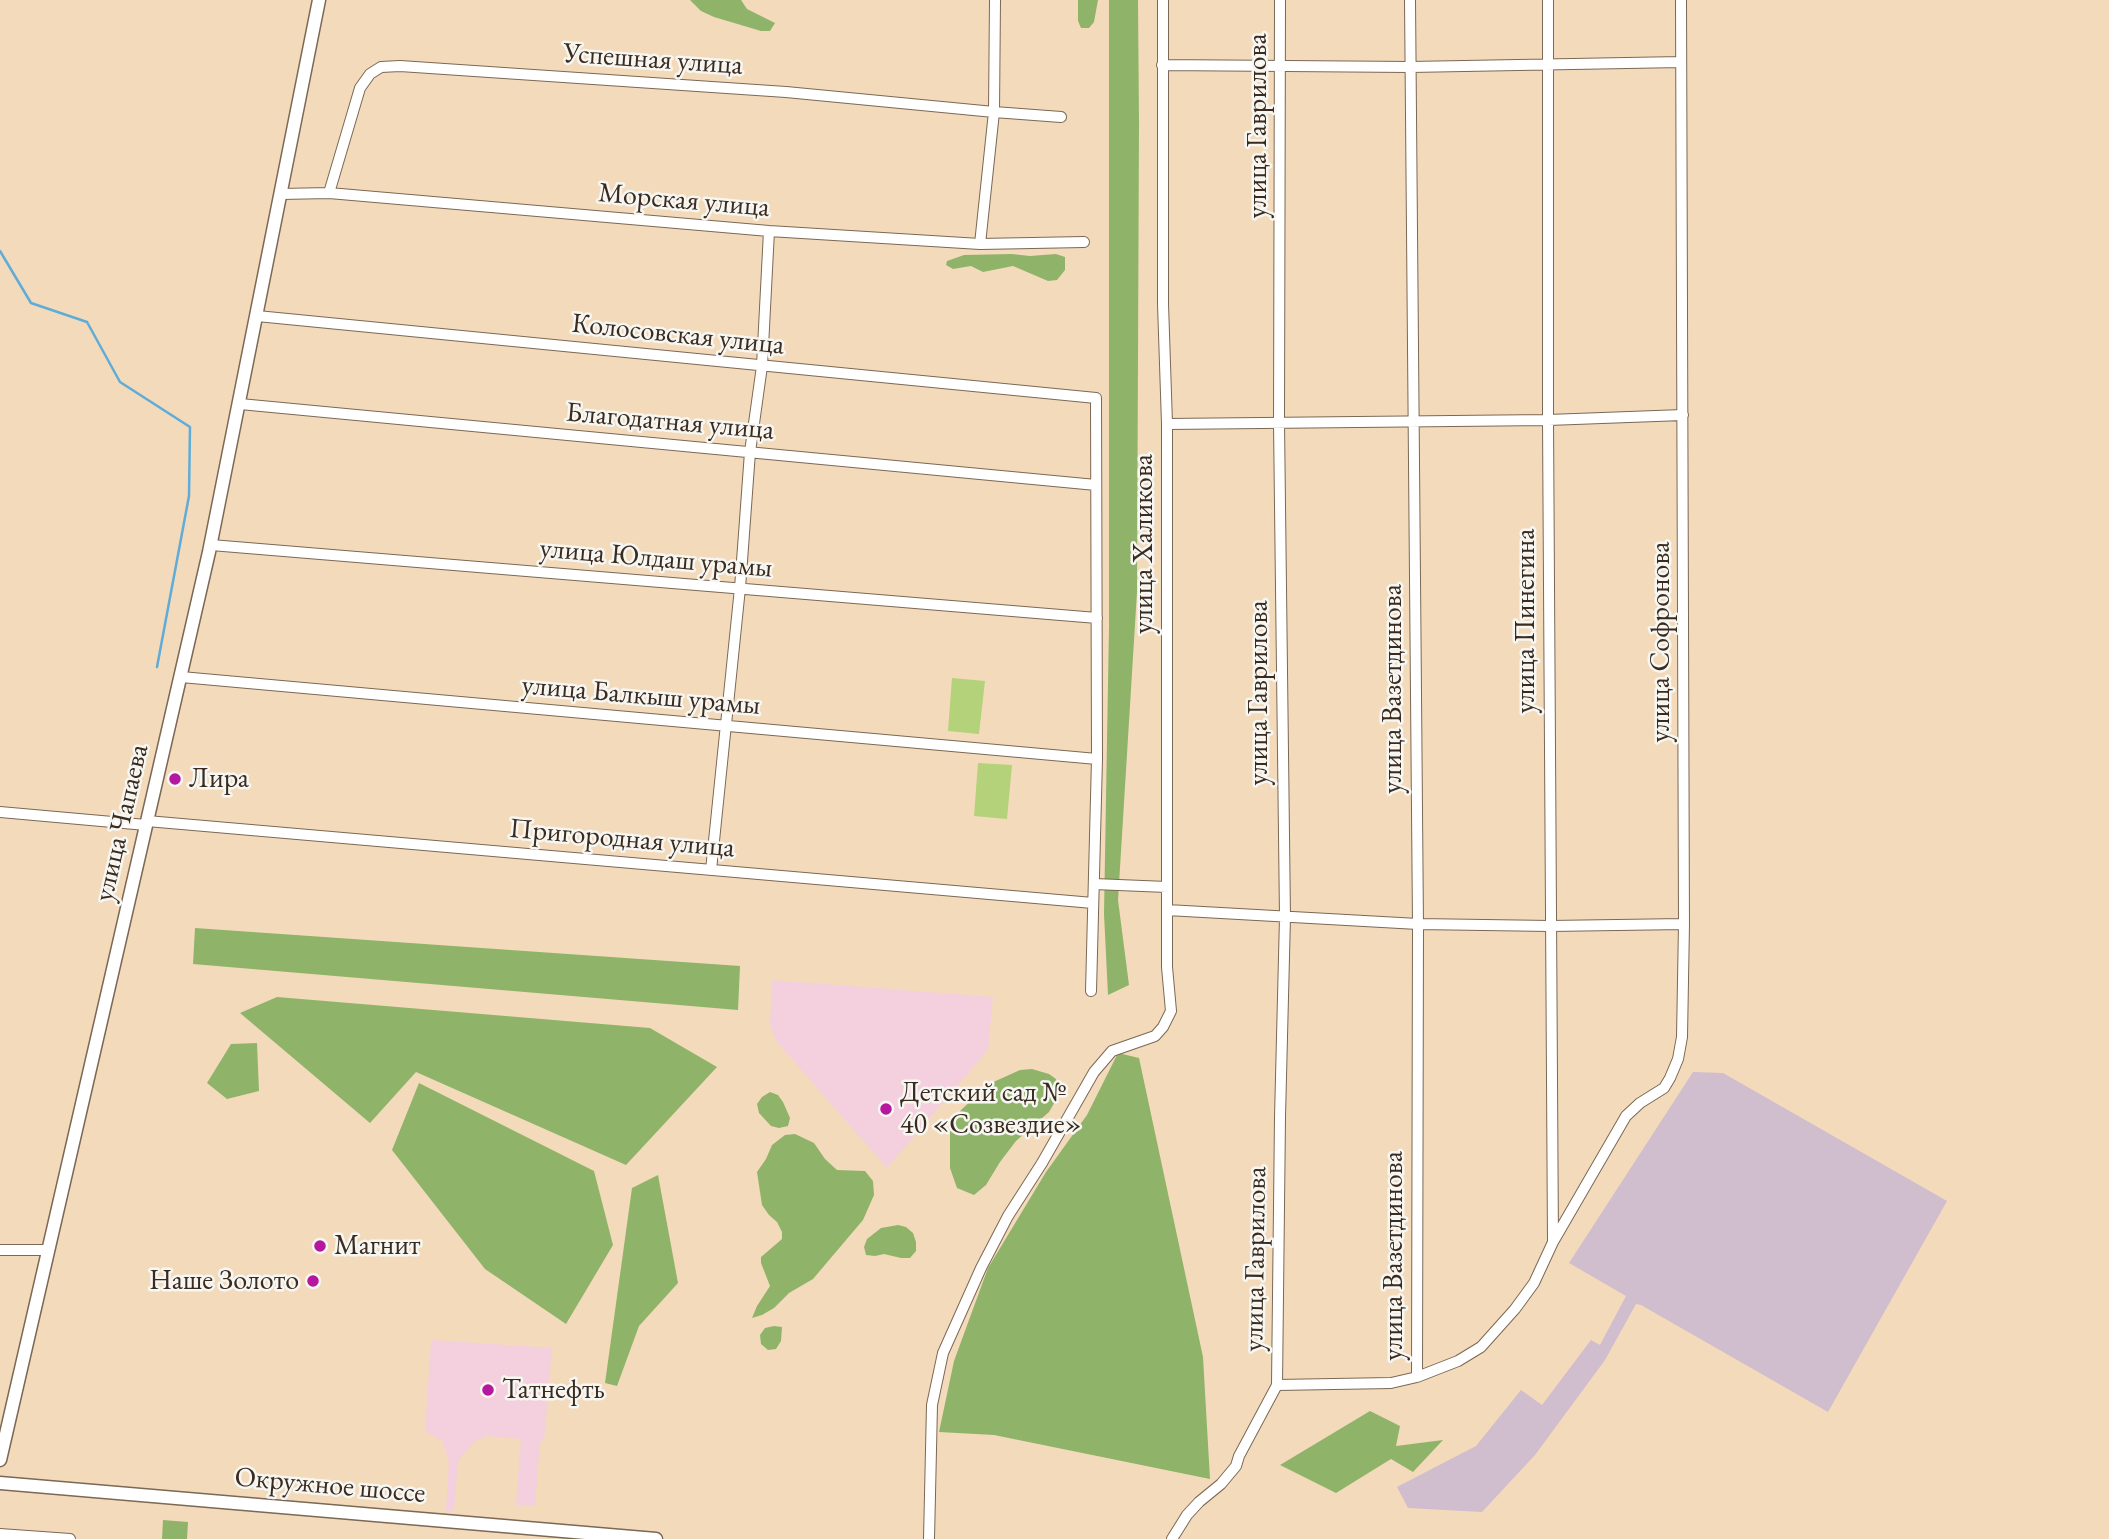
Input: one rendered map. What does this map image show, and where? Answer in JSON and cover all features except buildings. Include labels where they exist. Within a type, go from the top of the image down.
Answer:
[{"type":"street","name":"улица Чапаева","points":[[0,1460],[211,545],[319,0]]},
{"type":"street","points":[[980,244],[994,112],[995,0]]},
{"type":"street","name":"улица Халикова","points":[[929,1539],[932,1405],[943,1353],[981,1268],[1094,1072],[1112,1051],[1155,1036],[1169,1019],[1171,1011],[1167,967],[1167,424],[1163,304],[1163,0]]},
{"type":"street","name":"улица Гаврилова","points":[[1278,1385],[1285,917],[1279,424],[1280,0]]},
{"type":"street","name":"улица Вазетдинова","points":[[1410,0],[1418,924],[1417,1377]]},
{"type":"street","name":"улица Пинегина","points":[[1548,0],[1553,1242]]},
{"type":"street","name":"улица Софронова","points":[[1278,1385],[1391,1383],[1458,1362],[1481,1346],[1515,1309],[1534,1283],[1553,1242],[1626,1116],[1640,1103],[1664,1088],[1678,1059],[1682,1037],[1684,924],[1681,0]]},
{"type":"street","points":[[1162,65],[1410,67],[1681,62]]},
{"type":"street","name":"Успешная улица","points":[[329,192],[360,88],[370,74],[381,67],[400,66],[786,92],[1061,117]]},
{"type":"street","name":"Морская улица","points":[[281,194],[329,192],[769,231],[980,244],[1084,242]]},
{"type":"street","points":[[711,870],[740,588],[750,452],[762,366],[769,231]]},
{"type":"street","name":"Колосовская улица","points":[[257,316],[1096,398],[1096,485]]},
{"type":"street","name":"Благодатная улица","points":[[240,404],[1096,485]]},
{"type":"street","points":[[1167,424],[1548,420],[1683,415]]},
{"type":"street","points":[[1091,991],[1097,759],[1096,485]]},
{"type":"street","name":"улица Юлдаш урамы","points":[[211,545],[1097,618]]},
{"type":"street","name":"улица Балкыш урамы","points":[[181,677],[1097,759]]},
{"type":"street","name":"Пригородная улица","points":[[0,812],[1093,903]]},
{"type":"street","points":[[1094,884],[1167,887]]},
{"type":"street","points":[[1167,909],[1418,924],[1684,924]]},
{"type":"street","points":[[0,1250],[48,1250]]},
{"type":"street","points":[[1172,1539],[1193,1508],[1221,1484],[1236,1466],[1278,1385]]},
{"type":"street","name":"Окружное шоссе","points":[[0,1483],[656,1539]]},
{"type":"street","points":[[0,1534],[70,1539]]},
{"type":"shaded area","name":"Детский сад № 40 «Созвездие»","points":[[772,980],[993,997],[988,1050],[887,1168],[777,1042],[770,1024]]},
{"type":"shaded area","points":[[1693,1072],[1723,1073],[1947,1201],[1828,1412],[1636,1304],[1605,1360],[1535,1455],[1482,1512],[1408,1508],[1397,1487],[1476,1446],[1521,1390],[1542,1405],[1591,1340],[1600,1345],[1626,1296],[1569,1263]]},
{"type":"shaded area","name":"Татнефть","points":[[431,1340],[552,1348],[535,1506],[516,1505],[521,1439],[486,1436],[474,1442],[458,1461],[454,1511],[446,1511],[449,1461],[442,1441],[425,1431]]},
{"type":"green space","points":[[690,0],[741,0],[747,9],[775,23],[770,31],[761,31],[714,17],[701,11]]},
{"type":"green space","points":[[1078,0],[1098,0],[1094,22],[1089,28],[1081,28],[1078,21]]},
{"type":"green space","points":[[1109,0],[1138,0],[1139,123],[1137,592],[1118,900],[1129,985],[1108,995],[1104,914],[1109,626]]},
{"type":"green space","points":[[1056,254],[1065,257],[1065,270],[1057,280],[1048,281],[1013,266],[983,272],[971,266],[953,269],[946,265],[947,261],[964,255]]},
{"type":"green space","points":[[952,678],[985,681],[979,734],[948,731]]},
{"type":"green space","points":[[978,763],[1012,765],[1007,819],[974,816]]},
{"type":"green space","points":[[195,928],[740,966],[738,1010],[193,964]]},
{"type":"green space","points":[[277,997],[650,1028],[717,1067],[626,1165],[416,1072],[370,1123],[240,1013]]},
{"type":"green space","points":[[257,1043],[259,1091],[227,1099],[207,1083],[231,1044]]},
{"type":"green space","points":[[1118,1053],[1139,1058],[1203,1357],[1210,1479],[994,1435],[939,1432],[954,1361],[988,1268],[1046,1172],[1087,1115]]},
{"type":"green space","points":[[1032,1069],[1056,1079],[1060,1093],[1049,1112],[1016,1141],[986,1185],[974,1195],[957,1188],[950,1168],[950,1131],[961,1110],[989,1084],[1020,1070]]},
{"type":"green space","points":[[419,1083],[594,1171],[613,1245],[566,1324],[485,1269],[392,1150]]},
{"type":"green space","points":[[770,1092],[778,1095],[783,1102],[790,1118],[788,1126],[771,1126],[759,1113],[757,1104]]},
{"type":"green space","points":[[795,1134],[814,1143],[837,1170],[865,1171],[873,1181],[874,1195],[863,1220],[813,1279],[789,1293],[774,1308],[752,1318],[770,1286],[761,1257],[782,1239],[777,1222],[762,1205],[757,1172],[772,1145],[785,1135]]},
{"type":"green space","points":[[658,1175],[678,1283],[639,1326],[617,1386],[605,1383],[632,1188]]},
{"type":"green space","points":[[898,1225],[913,1233],[916,1251],[910,1258],[884,1254],[866,1255],[864,1247],[867,1239],[881,1228]]},
{"type":"green space","points":[[782,1327],[781,1341],[776,1349],[768,1350],[761,1344],[760,1335],[765,1328]]},
{"type":"green space","points":[[1370,1411],[1400,1426],[1396,1446],[1443,1440],[1413,1472],[1391,1459],[1336,1493],[1280,1465]]},
{"type":"green space","points":[[163,1520],[188,1522],[187,1539],[162,1539]]},
{"type":"waterway","points":[[0,251],[31,303],[87,322],[120,382],[190,427],[189,496],[157,667]]},
{"type":"place","name":"Лира","points":[[175,779]]},
{"type":"place","name":"Детский сад № 40 «Созвездие»","points":[[886,1109]]},
{"type":"place","name":"Магнит","points":[[320,1246]]},
{"type":"place","name":"Наше Золото","points":[[313,1281]]},
{"type":"place","name":"Татнефть","points":[[488,1390]]}]
